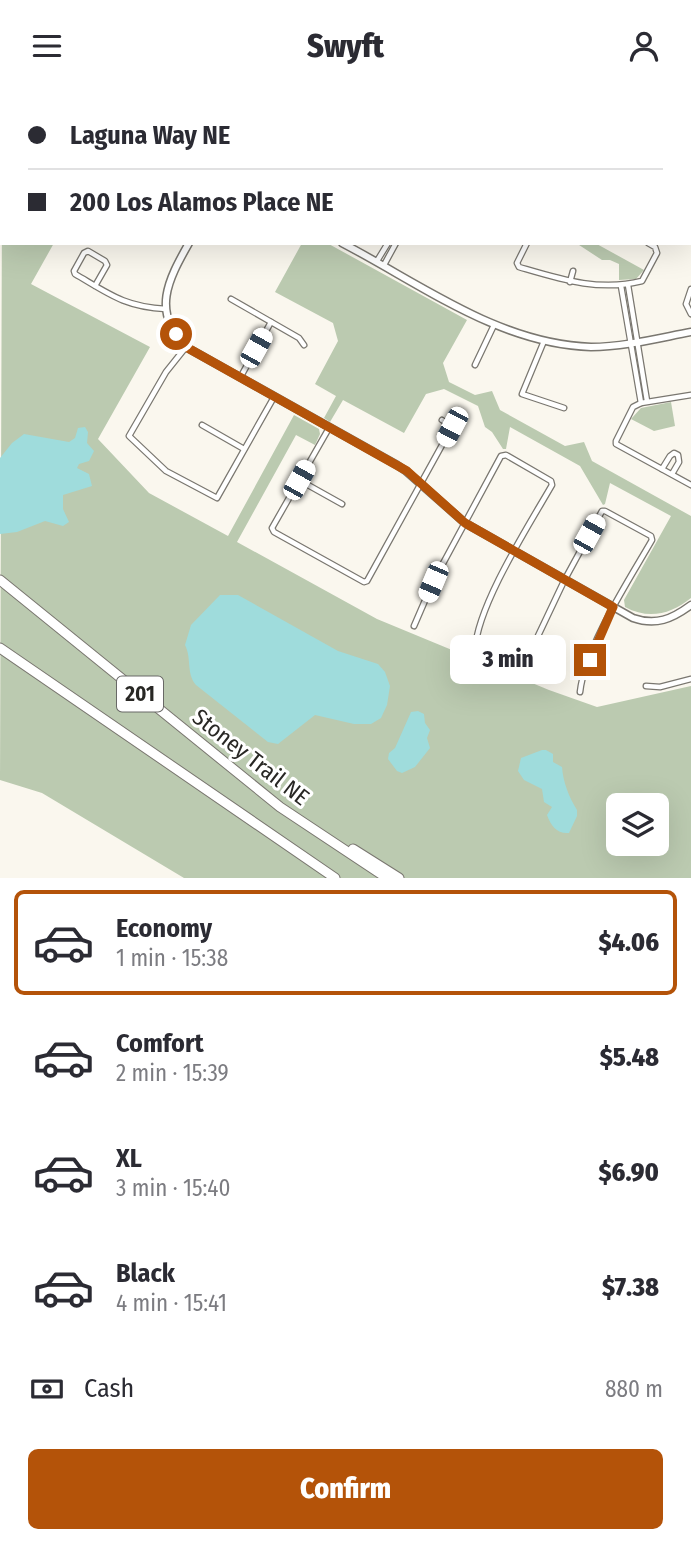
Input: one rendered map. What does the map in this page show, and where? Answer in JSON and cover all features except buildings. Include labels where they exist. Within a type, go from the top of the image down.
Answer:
[{"type":"highway","name":"Stoney Trail NE","points":[[0,580],[280,807],[387,878]]},
{"type":"highway","name":"201","points":[[0,648],[334,878]]},
{"type":"highway","points":[[280,807],[399,878]]},
{"type":"street","points":[[188,245],[168,286],[166,309],[170,324],[186,347],[397,465],[465,523],[613,607],[648,623],[676,616],[691,605]]},
{"type":"street","points":[[346,245],[494,325],[544,341],[592,347],[691,333]]},
{"type":"street","points":[[381,263],[387,245]]},
{"type":"street","points":[[381,263],[394,245]]},
{"type":"street","points":[[526,245],[517,263],[519,267],[584,285],[621,286],[642,281],[657,253],[652,245]]},
{"type":"street","points":[[95,286],[107,265],[88,251],[84,253],[74,271],[75,274],[95,286],[128,304],[142,308],[166,309]]},
{"type":"street","points":[[570,282],[573,271]]},
{"type":"street","points":[[628,285],[641,403]]},
{"type":"street","points":[[621,286],[647,401]]},
{"type":"street","points":[[691,289],[686,304],[691,314]]},
{"type":"street","points":[[231,299],[299,338],[304,345]]},
{"type":"street","points":[[240,378],[271,322]]},
{"type":"street","points":[[475,365],[494,325]]},
{"type":"street","points":[[544,341],[522,394],[564,408]]},
{"type":"street","points":[[186,347],[166,372],[129,436],[166,471],[217,498],[274,397]]},
{"type":"street","points":[[691,394],[647,401],[633,407],[615,441],[691,485]]},
{"type":"street","points":[[329,428],[272,528],[274,532],[364,582],[452,427],[442,419]]},
{"type":"street","points":[[202,425],[244,449]]},
{"type":"street","points":[[662,470],[674,453],[679,462],[672,474]]},
{"type":"street","points":[[414,626],[433,582],[501,456],[506,455],[551,481],[552,485],[513,552],[479,628],[475,650]]},
{"type":"street","points":[[299,480],[342,504]]},
{"type":"street","points":[[520,668],[528,657],[564,580],[602,511],[606,511],[651,536],[652,540],[598,637],[581,682],[580,692]]},
{"type":"street","points":[[646,686],[660,687],[691,679]]},
{"type":"green space","points":[[2,245],[53,245],[31,284],[150,347],[98,439],[149,493],[228,536],[294,415],[319,429],[320,434],[315,445],[296,435],[237,542],[377,619],[597,707],[691,686],[691,878],[184,878],[42,793],[0,780]]},
{"type":"green space","points":[[301,245],[331,245],[467,320],[443,363],[449,382],[475,395],[492,391],[500,410],[565,446],[584,442],[592,461],[691,516],[691,598],[676,608],[660,613],[643,613],[625,607],[624,600],[671,516],[610,483],[603,505],[580,466],[510,427],[506,449],[503,449],[492,432],[485,427],[478,406],[444,389],[426,394],[404,433],[343,400],[330,422],[324,418],[336,396],[315,384],[338,341],[333,323],[275,292]]},
{"type":"green space","points":[[579,245],[599,245],[644,270],[636,279],[619,280],[619,264],[602,260]]},
{"type":"green space","points":[[671,402],[675,426],[654,431],[631,419],[641,408]]},
{"type":"water","points":[[85,427],[88,432],[87,443],[94,451],[89,461],[79,464],[77,468],[89,474],[92,486],[63,495],[63,509],[69,522],[63,526],[45,521],[17,532],[0,534],[0,458],[12,443],[24,434],[69,442],[75,438],[78,428]]},
{"type":"water","points":[[220,595],[238,595],[338,651],[378,664],[385,672],[390,686],[387,705],[381,718],[371,724],[354,724],[315,715],[278,744],[268,742],[196,685],[191,676],[185,645],[191,625]]},
{"type":"water","points":[[411,712],[424,714],[425,723],[430,730],[427,738],[430,748],[415,767],[402,773],[397,771],[388,759],[389,753],[395,748]]},
{"type":"water","points":[[542,750],[553,754],[553,762],[562,767],[567,789],[577,810],[569,833],[558,831],[553,826],[547,815],[552,807],[544,802],[542,789],[524,780],[518,771],[521,758]]},
{"type":"route","points":[[176,334],[186,347],[407,471],[465,523],[613,607],[590,660]]}]
